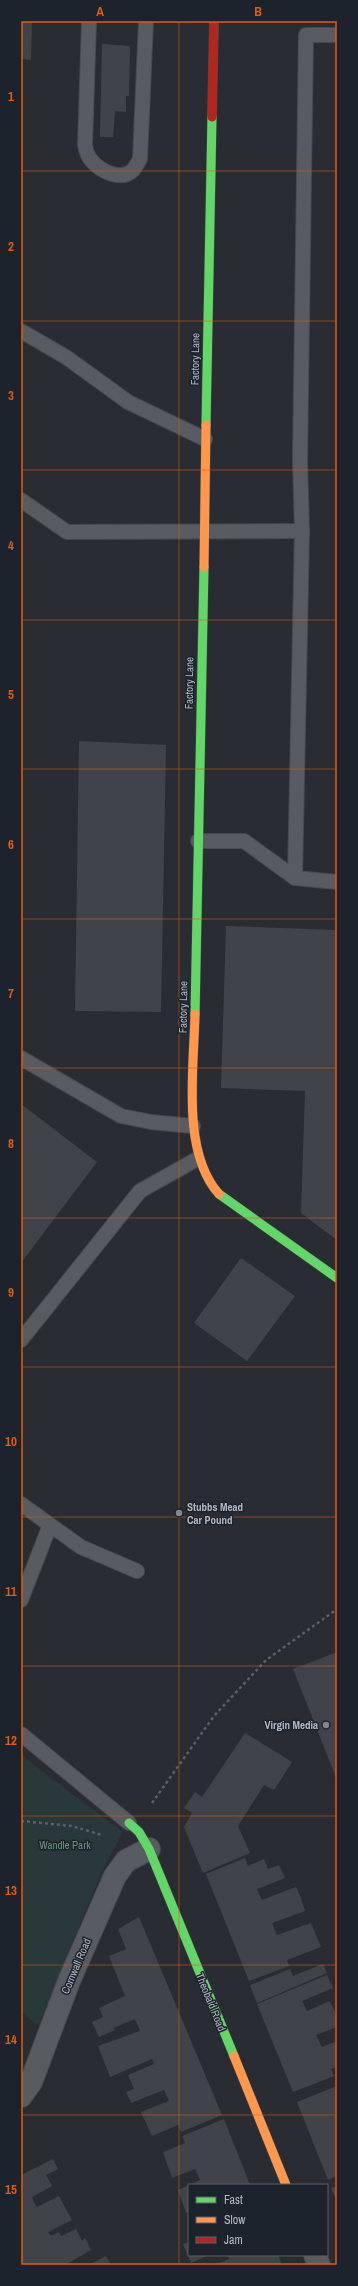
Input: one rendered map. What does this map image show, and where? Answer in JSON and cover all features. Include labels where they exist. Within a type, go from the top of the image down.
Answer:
[{"type":"street","name":"Factory Lane","points":[[214,21],[193,1126],[198,1160],[203,1174],[213,1188],[224,1199],[337,1278]]},
{"type":"street","name":"Cornwall Road","points":[[21,2096],[31,2082],[69,1981],[115,1876],[126,1861],[139,1835]]},
{"type":"street","name":"Theobald Road","points":[[139,1835],[286,2184]]},
{"type":"lane","points":[[89,21],[85,145],[90,160],[109,174],[121,175],[133,171],[140,159],[146,21]]},
{"type":"lane","points":[[295,878],[302,531],[300,461],[306,35],[337,35]]},
{"type":"lane","points":[[21,331],[66,357],[128,402],[205,439]]},
{"type":"lane","points":[[21,500],[67,532],[302,531]]},
{"type":"lane","points":[[198,841],[244,841],[295,878],[337,882]]},
{"type":"lane","points":[[21,1058],[121,1116],[151,1122],[193,1126]]},
{"type":"lane","points":[[21,1340],[140,1191],[198,1160]]},
{"type":"lane","points":[[21,1504],[81,1547],[137,1571]]},
{"type":"lane","points":[[21,1600],[50,1525]]},
{"type":"lane","points":[[21,1734],[139,1835]]},
{"type":"path","points":[[21,1821],[139,1835],[141,1820],[214,1716],[266,1660],[337,1609]]},
{"type":"green space","name":"Wandle Park","points":[[21,1755],[123,1832],[103,1869],[38,2026],[21,2012]]},
{"type":"building","points":[[21,21],[32,21],[31,60],[21,59]]},
{"type":"building","points":[[102,44],[130,46],[129,96],[126,96],[126,112],[115,111],[113,137],[100,137]]},
{"type":"building","points":[[79,741],[166,745],[161,1012],[75,1011]]},
{"type":"building","points":[[226,926],[337,930],[337,1240],[301,1213],[305,1091],[221,1088]]},
{"type":"building","points":[[21,1104],[97,1162],[21,1263]]},
{"type":"building","points":[[241,1258],[295,1296],[247,1361],[194,1323]]},
{"type":"building","name":"Virgin Media","points":[[337,1652],[337,1780],[293,1669]]},
{"type":"building","points":[[245,1733],[292,1762],[274,1790],[264,1785],[238,1826],[250,1853],[203,1873],[184,1827],[192,1813],[184,1808],[195,1792],[202,1797]]},
{"type":"building","points":[[245,1858],[248,1866],[264,1859],[268,1869],[279,1865],[285,1878],[257,1889],[262,1900],[296,1887],[301,1898],[305,1911],[272,1923],[277,1935],[311,1923],[321,1947],[287,1960],[289,1966],[249,1981],[206,1874]]},
{"type":"building","points":[[139,1917],[222,2115],[181,2132],[178,2125],[152,2136],[141,2112],[169,2101],[164,2090],[131,2103],[126,2092],[134,2089],[128,2075],[154,2064],[152,2059],[110,2077],[98,2046],[140,2031],[135,2019],[113,2028],[115,2030],[99,2037],[92,2022],[103,2017],[99,2008],[125,1996],[109,1956],[126,1949],[118,1929]]},
{"type":"building","points":[[323,1964],[327,1973],[257,2003],[250,1985],[290,1969],[293,1976]]},
{"type":"building","points":[[327,1975],[333,1988],[302,2001],[307,2011],[330,2001],[337,2017],[337,2027],[316,2035],[322,2047],[337,2041],[337,2067],[331,2069],[334,2076],[293,2092],[257,2004]]},
{"type":"building","points":[[337,2086],[337,2176],[328,2180],[297,2102]]},
{"type":"building","points":[[224,2119],[250,2184],[191,2184],[200,2180],[195,2169],[172,2178],[163,2152],[185,2143],[182,2136]]},
{"type":"building","points":[[53,2159],[58,2169],[46,2175],[52,2186],[32,2197],[34,2202],[37,2207],[59,2196],[72,2220],[48,2232],[51,2236],[59,2232],[61,2236],[76,2229],[82,2241],[85,2238],[91,2250],[65,2265],[21,2265],[21,2175]]},
{"type":"building","points":[[188,2185],[188,2212],[186,2213],[178,2190]]},
{"type":"building","points":[[337,2186],[337,2202],[331,2188]]},
{"type":"building","points":[[188,2242],[188,2256],[183,2244]]},
{"type":"building","points":[[106,2256],[111,2265],[89,2265]]},
{"type":"building","points":[[188,2256],[207,2256],[191,2263]]},
{"type":"building","points":[[228,2256],[278,2256],[282,2265],[214,2265],[229,2259]]},
{"type":"traffic: fast","points":[[206,425],[212,117]]},
{"type":"traffic: fast","points":[[195,1014],[204,567]]},
{"type":"traffic: fast","points":[[219,1194],[337,1278]]},
{"type":"traffic: fast","points":[[129,1823],[139,1832],[149,1849],[234,2056]]},
{"type":"traffic: slow","points":[[204,567],[206,425]]},
{"type":"traffic: slow","points":[[195,1014],[192,1084],[194,1133],[199,1156],[207,1176],[219,1194]]},
{"type":"traffic: slow","points":[[234,2056],[286,2184]]},
{"type":"traffic: jam","points":[[212,117],[214,21]]},
{"type":"place","name":"Stubbs Mead Car Pound","points":[[179,1513]]},
{"type":"place","name":"Virgin Media","points":[[326,1725]]}]
